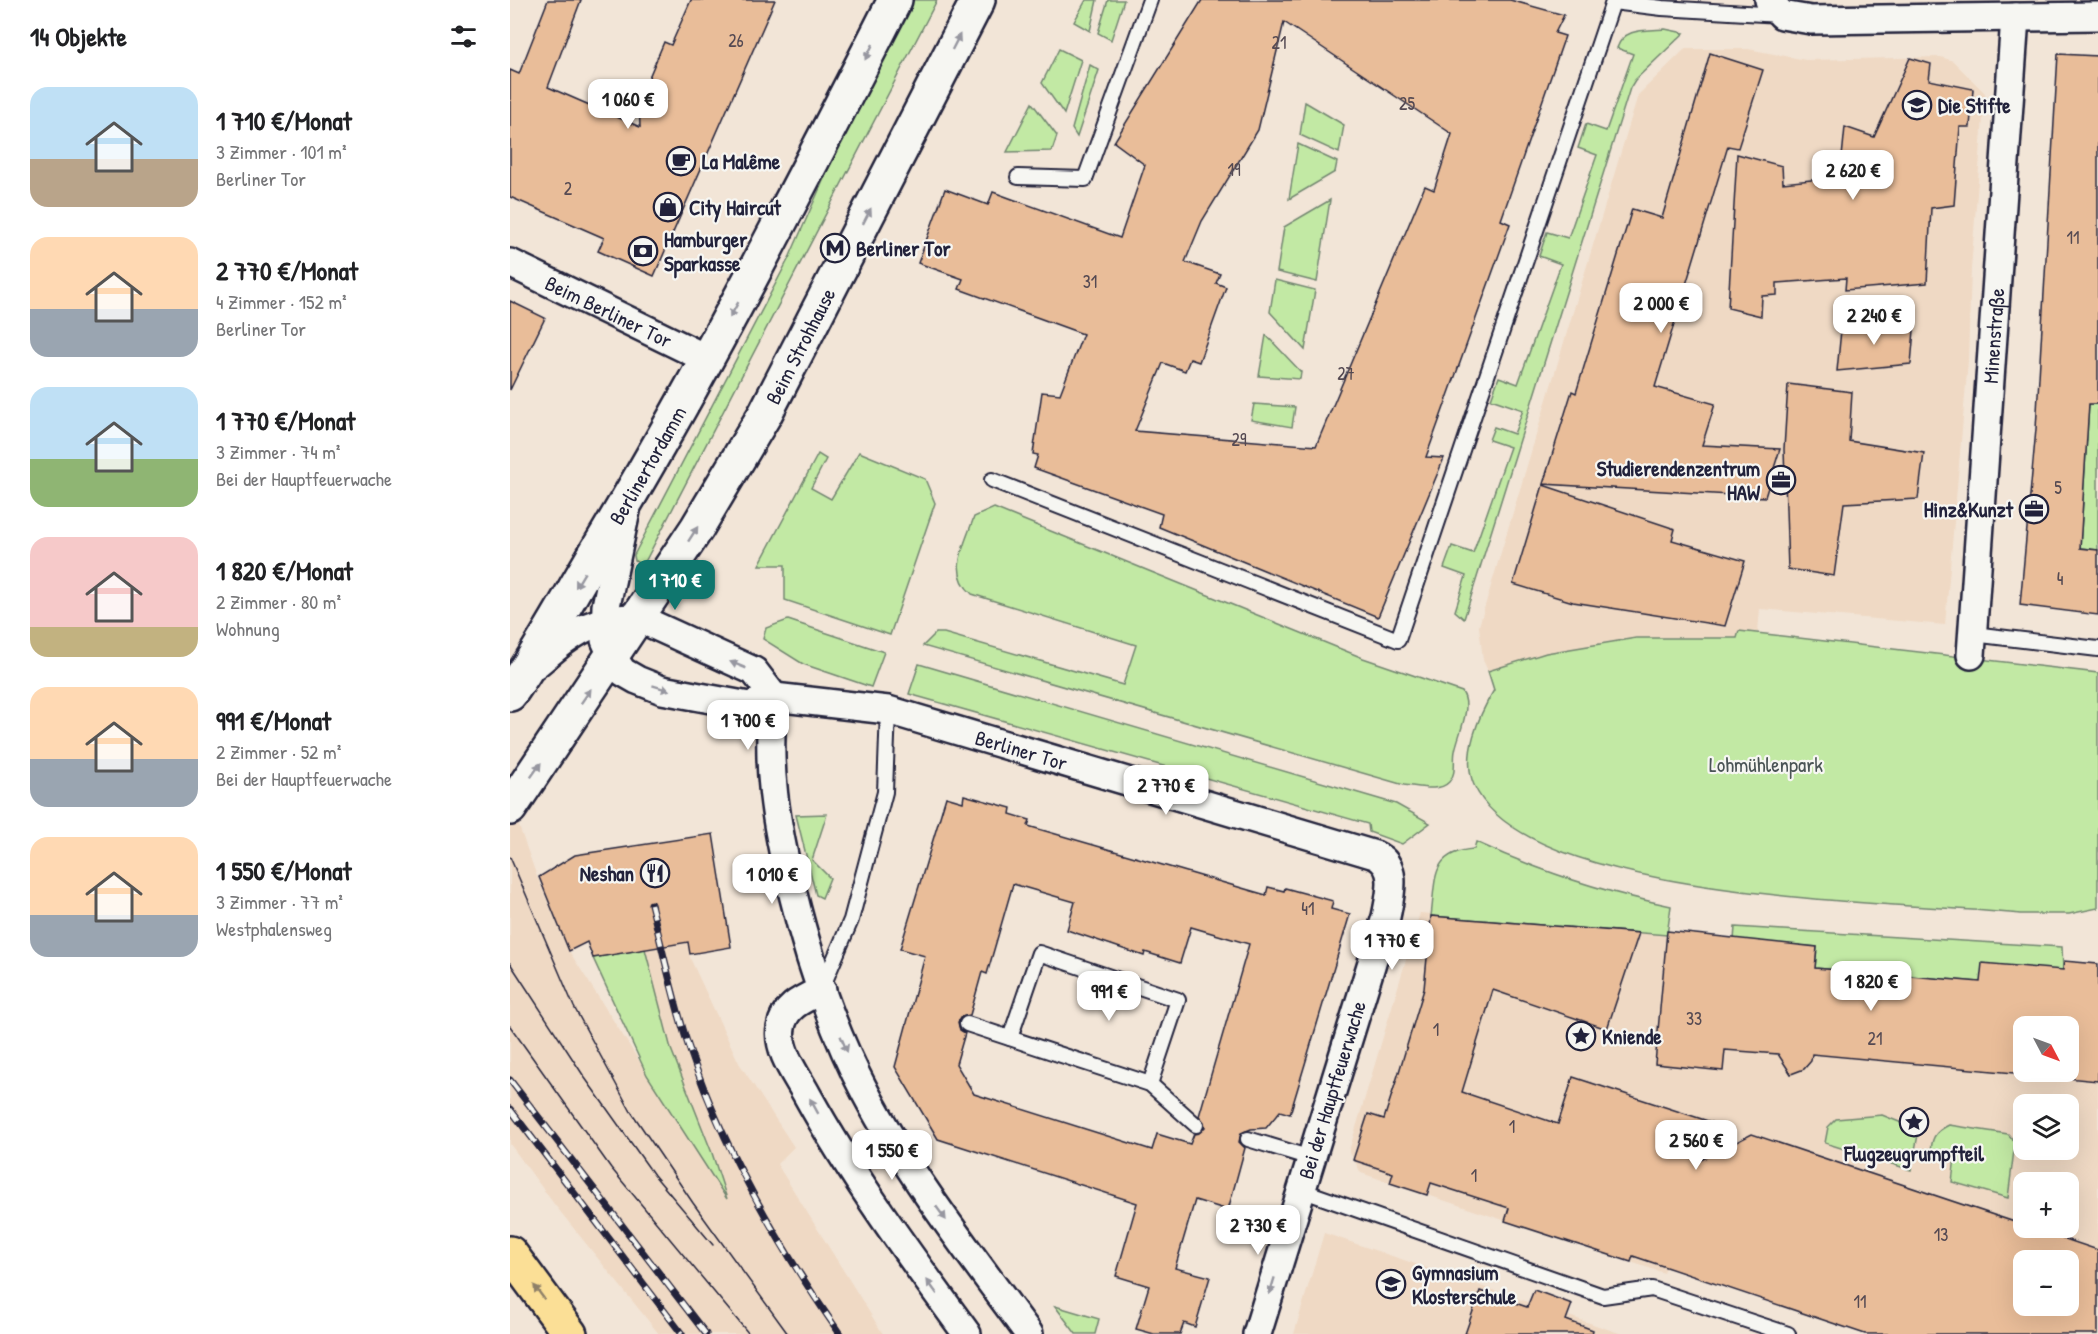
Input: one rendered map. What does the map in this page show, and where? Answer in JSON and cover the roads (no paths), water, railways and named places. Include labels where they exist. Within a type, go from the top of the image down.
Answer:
[{"type":"main road","points":[[707,359],[761,261],[895,0]]},
{"type":"main road","name":"Beim Strohhause","points":[[638,618],[698,528],[765,414],[978,0]]},
{"type":"main road","name":"Berlinertordamm","points":[[516,685],[628,501],[707,359]]},
{"type":"main road","points":[[511,807],[638,618]]},
{"type":"main road","points":[[510,1253],[570,1334]]},
{"type":"street","points":[[1776,8],[1811,20],[2098,16]]},
{"type":"street","name":"Minenstraße","points":[[1972,645],[2015,17]]},
{"type":"street","name":"Beim Berliner Tor","points":[[510,263],[707,359]]},
{"type":"street","points":[[613,658],[605,640],[605,620],[628,501]]},
{"type":"street","points":[[516,685],[578,630],[605,620],[638,618],[754,671],[774,697],[770,731],[774,806],[797,911],[822,990],[866,1093],[897,1148],[926,1193],[1029,1334]]},
{"type":"street","name":"Berliner Tor","points":[[613,658],[623,672],[662,690],[749,706],[774,697],[888,710],[1375,855],[1387,865],[1391,879]]},
{"type":"street","name":"Bei der Hauptfeuerwache","points":[[1257,1334],[1386,917],[1391,879]]},
{"type":"street","points":[[822,990],[799,1001],[787,1012],[780,1034],[786,1054],[837,1149],[876,1211],[967,1334]]},
{"type":"lane","points":[[1018,177],[1085,179],[1150,0]]},
{"type":"lane","points":[[992,480],[1398,640],[1611,1],[1662,8],[1776,8]]},
{"type":"lane","points":[[1972,645],[2098,649]]},
{"type":"lane","points":[[822,990],[851,920],[885,792],[888,710]]},
{"type":"lane","points":[[1010,1038],[1039,953],[1178,1000],[1150,1084]]},
{"type":"lane","points":[[967,1024],[1150,1084],[1196,1125]]},
{"type":"lane","points":[[1248,1139],[1311,1158]]},
{"type":"lane","points":[[1301,1190],[1603,1296],[1652,1289],[1788,1334]]},
{"type":"tram line","points":[[510,857],[574,1007],[630,1110],[693,1203],[788,1334]]},
{"type":"tram line","points":[[510,963],[585,1078],[654,1175],[713,1245]]},
{"type":"tram line","points":[[510,1026],[611,1168],[749,1334]]},
{"type":"railway","points":[[651,904],[688,1045],[718,1121],[753,1195],[773,1230],[840,1334]]},
{"type":"railway","points":[[510,1080],[706,1334]]},
{"type":"railway","points":[[510,1109],[682,1334]]},
{"type":"place","name":"Die Stifte","points":[[1917,105]]},
{"type":"place","name":"La Malême","points":[[681,161]]},
{"type":"place","name":"City Haircut","points":[[668,207]]},
{"type":"place","name":"Berliner Tor","points":[[835,248]]},
{"type":"place","name":"Hamburger Sparkasse","points":[[643,251]]},
{"type":"place","name":"Studierendenzentrum HAW","points":[[1781,480]]},
{"type":"place","name":"Hinz&Kunzt","points":[[2034,509]]},
{"type":"place","name":"Neshan","points":[[655,873]]},
{"type":"place","name":"Kniende","points":[[1581,1036]]},
{"type":"place","name":"Flugzeugrumpfteil","points":[[1914,1122]]},
{"type":"place","name":"Gymnasium Klosterschule","points":[[1391,1284]]},
{"type":"park label","name":"Lohmühlenpark","points":[[1766,764]]}]
